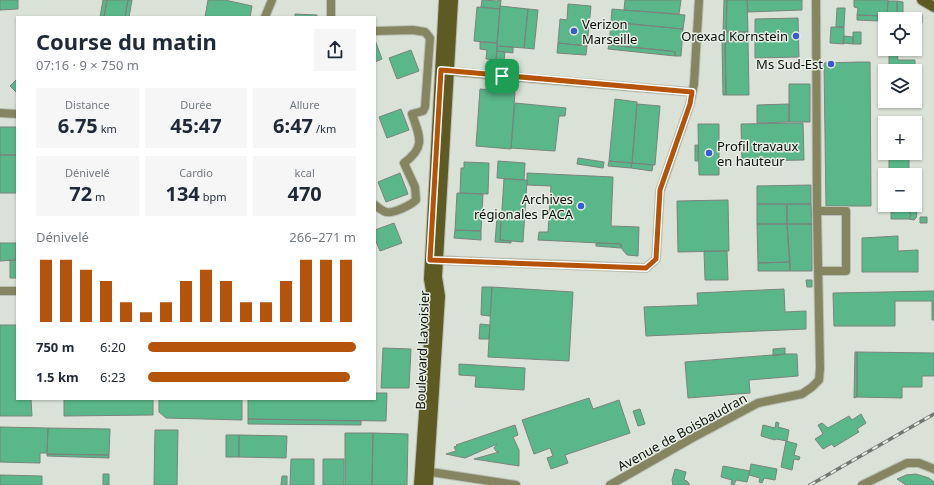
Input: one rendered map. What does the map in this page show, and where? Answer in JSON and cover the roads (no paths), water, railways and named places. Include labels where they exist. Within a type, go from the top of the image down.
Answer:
[{"type":"street","points":[[265,16],[272,0]]},
{"type":"street","points":[[331,0],[331,16]]},
{"type":"street","name":"Boulevard Lavoisier","points":[[444,0],[445,71]]},
{"type":"street","name":"Boulevard Lavoisier","points":[[428,485],[425,471],[432,297],[429,279],[434,260],[445,71],[453,0]]},
{"type":"street","points":[[434,260],[646,268],[656,259],[660,190],[690,104],[694,84],[698,0]]},
{"type":"street","name":"Avenue de Boisbaudran","points":[[610,485],[694,437],[758,403],[794,397],[802,394],[812,388],[818,380],[820,368],[817,211],[816,0]]},
{"type":"street","points":[[922,0],[934,7]]},
{"type":"street","points":[[376,31],[412,30],[425,32],[430,38],[425,106],[423,111],[412,114],[420,136],[413,156],[404,163],[415,187],[416,200],[412,204],[391,212],[385,212],[376,206]]},
{"type":"street","points":[[445,71],[692,92]]},
{"type":"street","points":[[0,113],[16,114]]},
{"type":"street","points":[[817,211],[846,211],[846,271],[819,271]]},
{"type":"street","points":[[0,291],[16,291]]},
{"type":"street","points":[[862,485],[907,463],[919,463],[934,469]]},
{"type":"street","points":[[425,471],[516,485]]},
{"type":"street","name":"Boulevard Lavoisier","points":[[420,485],[425,471]]},
{"type":"railway","points":[[810,485],[934,414]]},
{"type":"place","name":"Verizon Marseille","points":[[574,31]]},
{"type":"place","name":"Orexad Kornstein","points":[[796,36]]},
{"type":"place","name":"Ms Sud-Est","points":[[831,64]]},
{"type":"place","name":"Profil travaux en hauteur","points":[[709,153]]},
{"type":"place","name":"Archives régionales PACA","points":[[581,206]]}]
